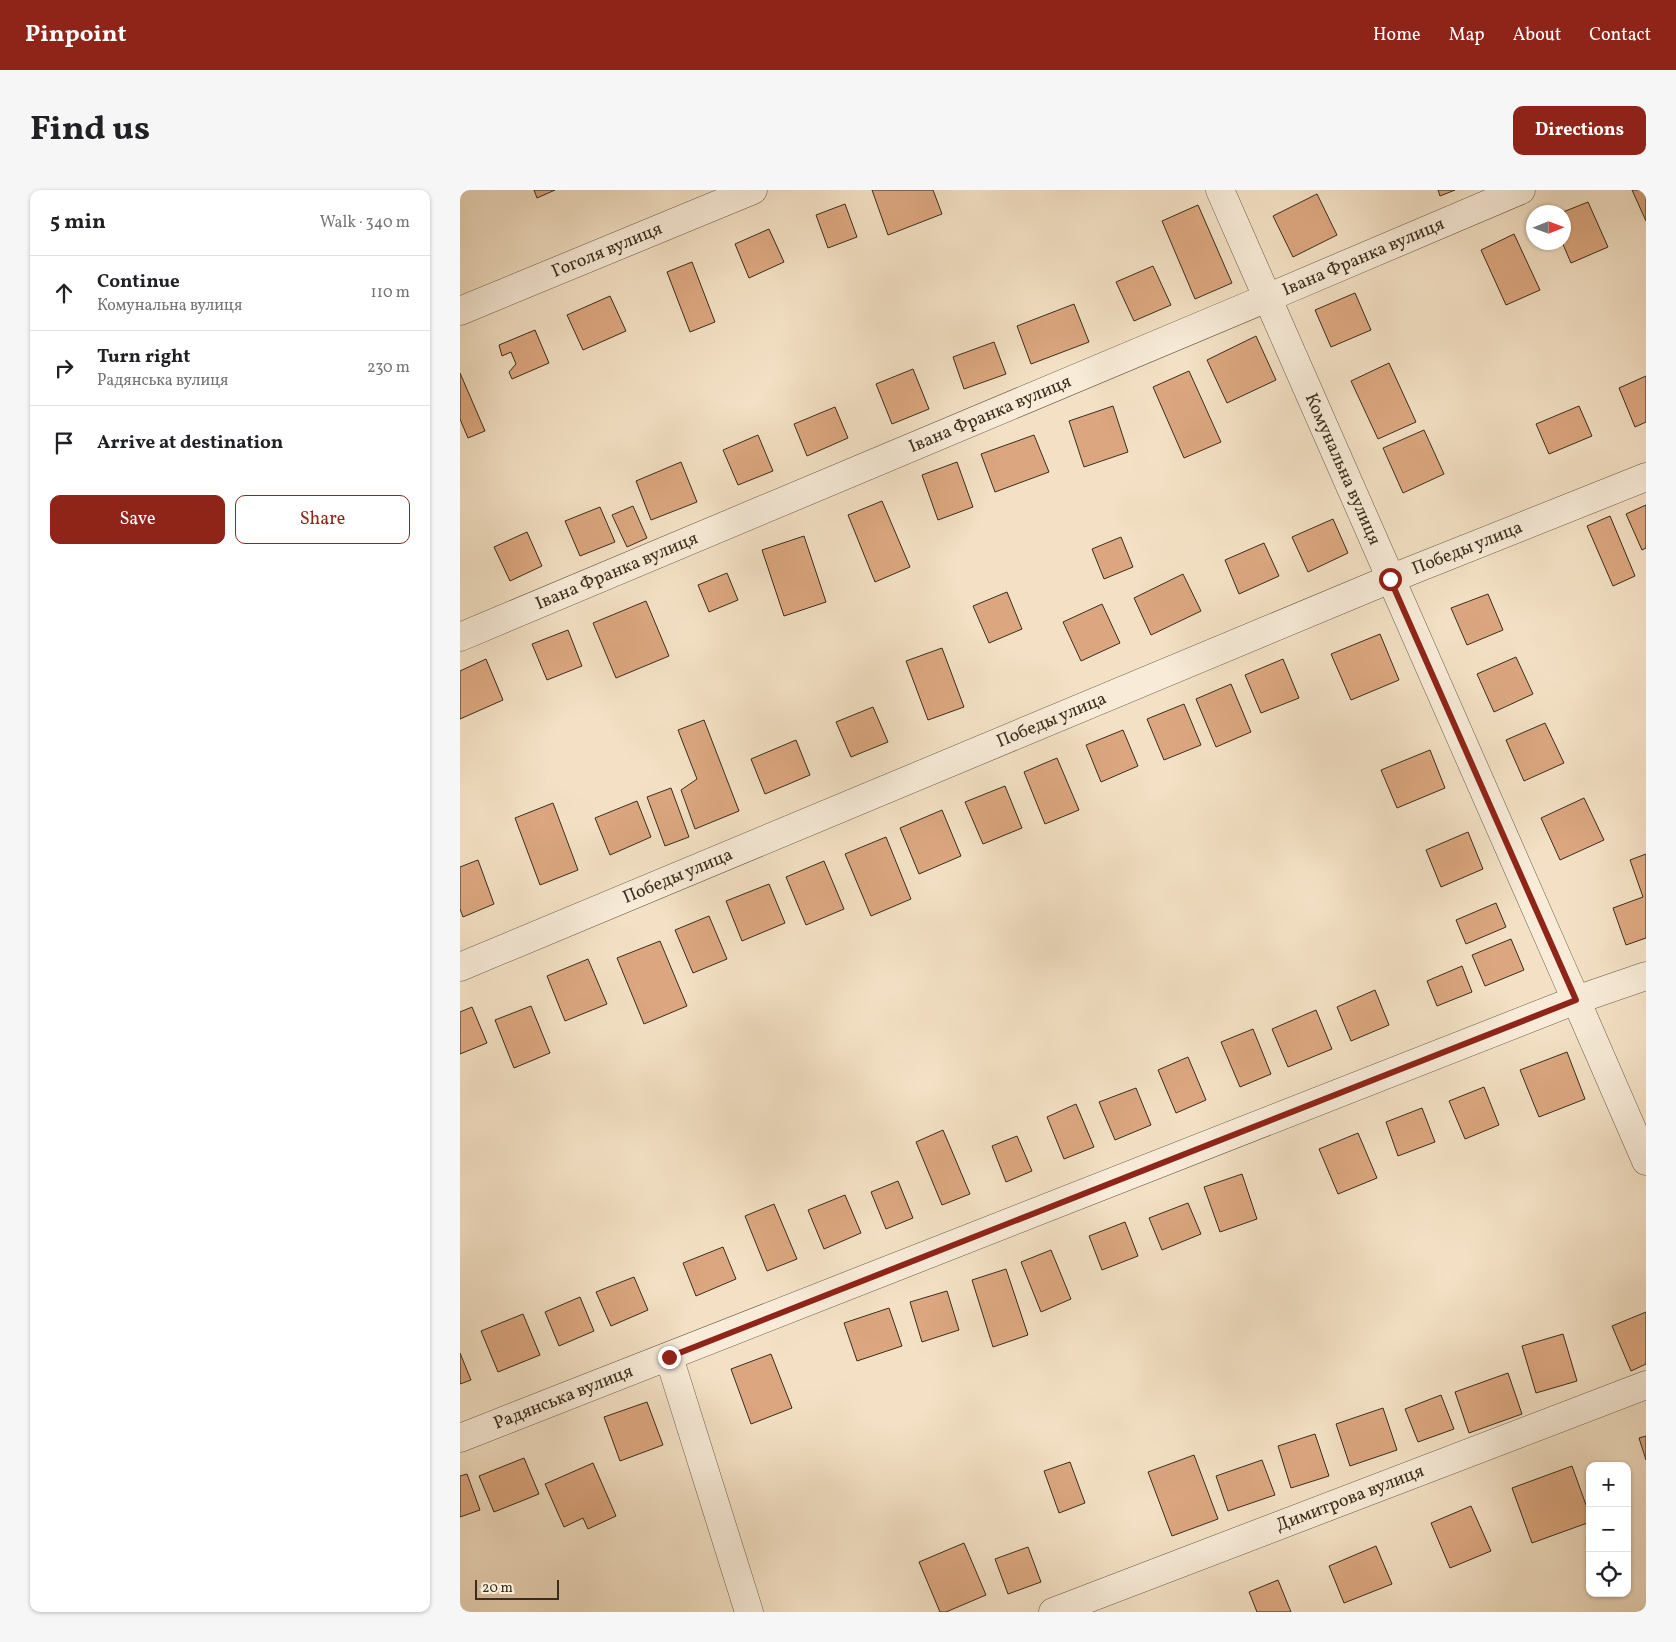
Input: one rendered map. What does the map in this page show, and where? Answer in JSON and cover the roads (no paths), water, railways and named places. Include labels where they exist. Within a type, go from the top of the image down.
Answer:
[{"type":"street","name":"Гоголя вулиця","points":[[460,311],[753,190]]},
{"type":"street","name":"Комунальна вулиця","points":[[1220,190],[1646,1161]]},
{"type":"street","name":"Івана Франка вулиця","points":[[460,637],[1520,190]]},
{"type":"street","name":"Победы улица","points":[[460,966],[1390,579],[1646,477]]},
{"type":"street","name":"Радянська вулиця","points":[[460,1438],[1576,1000],[1646,976]]},
{"type":"street","points":[[669,1357],[749,1612]]},
{"type":"street","name":"Димитрова вулиця","points":[[1053,1612],[1646,1385]]}]
